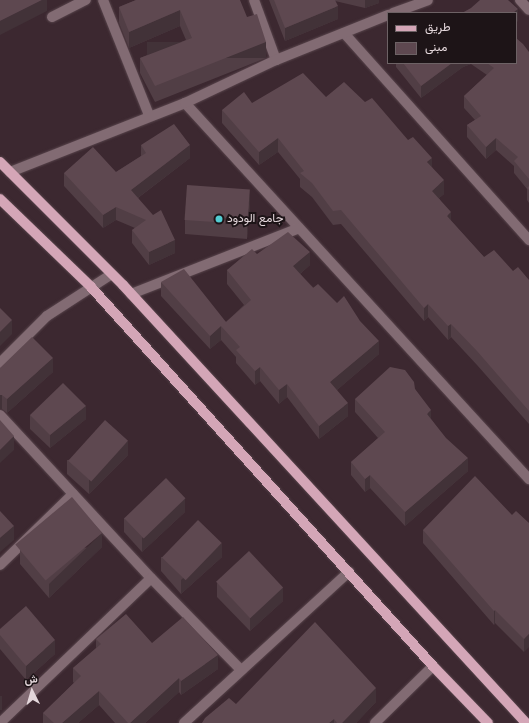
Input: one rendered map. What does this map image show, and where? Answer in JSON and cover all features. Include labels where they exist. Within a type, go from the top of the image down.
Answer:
[{"type":"main road","points":[[0,162],[131,294],[526,723]]},
{"type":"main road","points":[[0,199],[91,287],[350,572],[433,666],[488,723]]},
{"type":"street","points":[[52,17],[86,0]]},
{"type":"street","points":[[103,0],[149,115]]},
{"type":"street","points":[[254,0],[276,60]]},
{"type":"street","points":[[394,12],[404,4],[428,0]]},
{"type":"street","points":[[520,0],[529,10]]},
{"type":"street","points":[[10,172],[149,115],[185,103],[276,60],[387,15]]},
{"type":"street","points":[[344,33],[529,240]]},
{"type":"street","points":[[185,103],[529,479]]},
{"type":"street","points":[[131,294],[299,228]]},
{"type":"street","points":[[0,363],[47,316],[112,274]]},
{"type":"street","points":[[0,415],[151,578],[240,669]]},
{"type":"street","points":[[0,565],[72,494]]},
{"type":"street","points":[[184,723],[240,669],[350,572]]},
{"type":"street","points":[[0,723],[151,578]]},
{"type":"street","points":[[375,723],[433,666]]},
{"type":"building","points":[[0,0],[42,0],[0,21]]},
{"type":"building","points":[[136,0],[240,0],[247,17],[257,14],[266,42],[155,86],[140,58],[192,38],[180,10],[129,32],[119,7]]},
{"type":"building","points":[[274,0],[335,0],[338,6],[285,28]]},
{"type":"building","points":[[480,0],[508,0],[518,9],[514,12],[464,12]]},
{"type":"building","points":[[517,39],[529,52],[529,179],[514,161],[518,157],[496,138],[486,147],[467,125],[481,116],[464,96],[494,68],[488,64],[517,64]]},
{"type":"building","points":[[404,64],[451,64],[421,86]]},
{"type":"building","points":[[303,73],[326,97],[344,82],[365,102],[372,98],[408,140],[413,137],[432,158],[427,162],[444,180],[432,191],[451,212],[447,216],[484,257],[494,250],[513,271],[518,267],[529,280],[529,411],[477,351],[451,324],[448,326],[428,304],[424,308],[341,210],[333,211],[312,183],[300,173],[304,171],[278,138],[259,152],[222,110],[244,92],[252,103]]},
{"type":"building","points":[[174,124],[190,145],[131,190],[153,215],[161,210],[175,240],[149,252],[132,230],[146,220],[116,207],[103,215],[64,173],[93,147],[116,172],[146,153],[141,145]]},
{"type":"building","points":[[187,185],[250,189],[247,224],[185,220]]},
{"type":"building","points":[[288,232],[310,252],[293,266],[313,288],[318,284],[337,303],[344,296],[360,321],[379,341],[330,382],[348,403],[319,426],[287,384],[279,390],[260,367],[255,371],[236,350],[240,347],[221,326],[210,336],[161,282],[184,269],[226,322],[251,300],[227,270],[252,249],[257,254]]},
{"type":"building","points":[[0,308],[12,320],[0,332]]},
{"type":"building","points":[[32,337],[53,358],[7,399],[0,395],[0,368]]},
{"type":"building","points":[[390,367],[405,370],[414,382],[415,389],[431,410],[427,414],[446,438],[468,458],[405,512],[370,475],[365,479],[351,462],[385,432],[355,399]]},
{"type":"building","points":[[63,383],[86,406],[50,435],[30,415]]},
{"type":"building","points":[[0,420],[14,436],[0,450]]},
{"type":"building","points":[[105,420],[128,441],[91,482],[68,461]]},
{"type":"building","points":[[475,476],[512,515],[516,511],[529,523],[529,634],[524,639],[495,610],[494,611],[423,530]]},
{"type":"building","points":[[166,478],[185,498],[144,538],[124,518]]},
{"type":"building","points":[[72,497],[102,533],[46,581],[15,545]]},
{"type":"building","points":[[0,511],[14,526],[0,538]]},
{"type":"building","points":[[198,520],[222,543],[186,580],[162,557]]},
{"type":"building","points":[[249,551],[283,588],[250,618],[216,582]]},
{"type":"building","points":[[26,606],[55,640],[26,666],[0,635],[0,629]]},
{"type":"building","points":[[126,614],[152,643],[183,617],[218,655],[181,681],[179,678],[130,723],[128,723],[99,691],[62,723],[54,723],[43,713],[81,676],[73,668],[101,644],[96,639]]},
{"type":"building","points":[[315,622],[376,688],[342,723],[337,723],[334,719],[329,723],[202,723],[205,718],[229,698],[236,704]]},
{"type":"place","name":"جامع الودود","points":[[219,219]]}]
